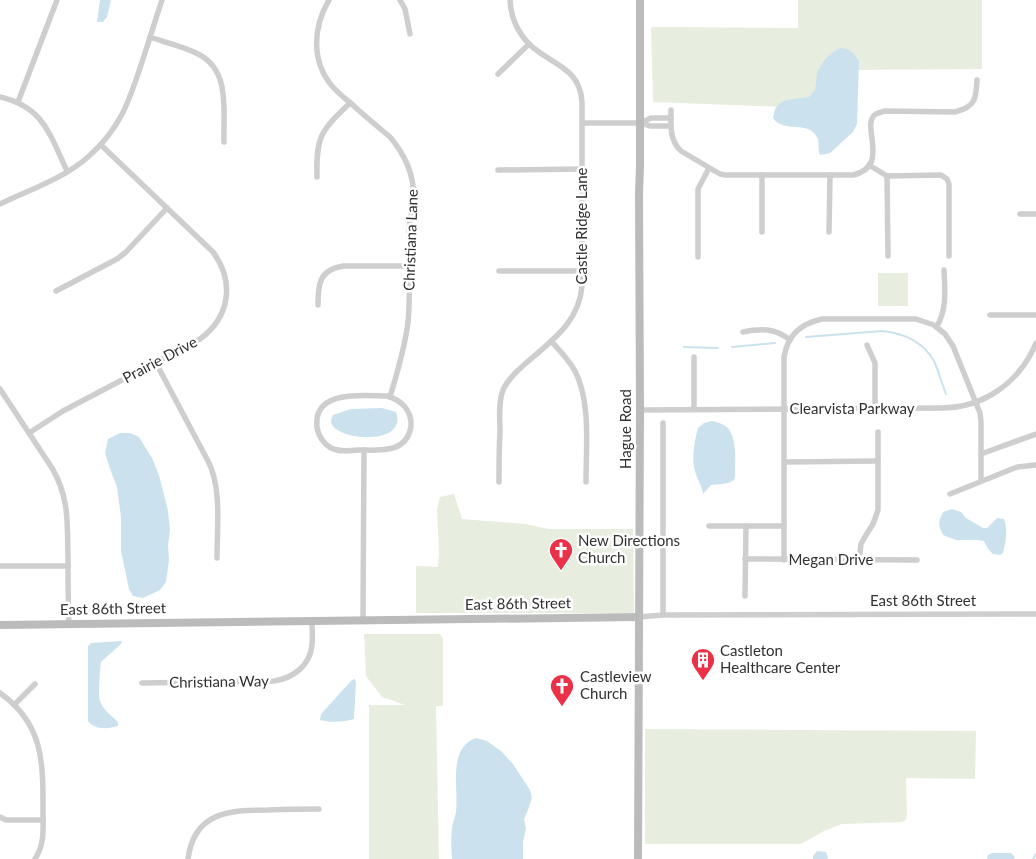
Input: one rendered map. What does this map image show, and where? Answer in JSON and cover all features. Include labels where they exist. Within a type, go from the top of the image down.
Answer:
[{"type":"street","points":[[18,102],[57,0]]},
{"type":"street","points":[[0,204],[61,175],[89,157],[116,127],[126,110],[132,94],[162,0]]},
{"type":"street","name":"Christiana Lane","points":[[329,0],[318,27],[316,43],[321,68],[336,91],[390,137],[400,150],[409,168],[413,184],[409,234],[407,332],[390,397]]},
{"type":"street","points":[[400,0],[405,9],[410,34]]},
{"type":"street","name":"Castle Ridge Lane","points":[[500,482],[500,408],[503,391],[516,372],[568,325],[576,311],[582,292],[582,96],[576,79],[567,70],[538,52],[520,34],[514,22],[510,0]]},
{"type":"street","name":"Hague Road","points":[[638,859],[640,0]]},
{"type":"street","points":[[150,38],[197,53],[209,61],[216,69],[223,88],[224,142]]},
{"type":"street","points":[[498,74],[529,44]]},
{"type":"street","points":[[672,110],[671,126],[673,140],[678,149],[720,174],[855,174],[864,170],[871,160],[874,143],[870,126],[872,118],[876,113],[884,111],[956,112],[964,110],[972,105],[976,98],[977,80]]},
{"type":"street","points":[[0,97],[18,102],[38,116],[44,124],[67,171]]},
{"type":"street","points":[[317,177],[317,152],[321,136],[328,124],[350,103]]},
{"type":"street","points":[[583,123],[641,122],[651,118],[671,118]]},
{"type":"street","points":[[641,122],[650,126],[671,126]]},
{"type":"street","name":"Prairie Drive","points":[[29,433],[63,411],[198,341],[214,326],[225,304],[227,293],[225,274],[216,256],[101,145]]},
{"type":"street","points":[[869,165],[887,176],[942,175],[946,178],[949,184],[949,256]]},
{"type":"street","points":[[698,257],[698,190],[709,168]]},
{"type":"street","points":[[498,170],[583,169]]},
{"type":"street","points":[[762,175],[762,232]]},
{"type":"street","points":[[830,175],[830,232]]},
{"type":"street","points":[[887,176],[888,256]]},
{"type":"street","points":[[56,291],[117,259],[167,208]]},
{"type":"street","points":[[1020,214],[1036,214]]},
{"type":"street","points":[[318,305],[319,283],[325,274],[332,269],[343,266],[409,266]]},
{"type":"street","points":[[937,326],[944,309],[944,270]]},
{"type":"street","points":[[499,271],[582,271]]},
{"type":"street","points":[[990,315],[1036,315]]},
{"type":"street","points":[[784,560],[784,357],[786,348],[797,330],[812,321],[822,319],[916,319],[937,326],[953,346],[981,419],[981,481]]},
{"type":"street","points":[[743,332],[764,329],[780,334],[790,340]]},
{"type":"street","points":[[551,341],[570,364],[583,392],[586,417],[586,482]]},
{"type":"street","name":"Clearvista Parkway","points":[[640,410],[875,409],[962,406],[976,402],[998,391],[1007,384],[1025,364],[1036,343]]},
{"type":"street","points":[[867,345],[875,363],[875,409]]},
{"type":"street","points":[[694,357],[694,409]]},
{"type":"street","points":[[156,363],[214,474],[217,496],[217,558]]},
{"type":"street","points":[[0,389],[56,475],[63,491],[67,514],[69,624]]},
{"type":"street","points":[[390,397],[402,403],[405,407],[409,414],[411,425],[408,436],[394,448],[386,450],[340,451],[332,448],[320,437],[317,429],[319,412],[325,404],[335,398],[390,397]]},
{"type":"street","points":[[663,423],[663,614]]},
{"type":"street","points":[[859,560],[862,544],[872,527],[877,513],[878,432]]},
{"type":"street","points":[[981,454],[1036,434]]},
{"type":"street","points":[[363,620],[364,450]]},
{"type":"street","points":[[784,462],[878,461]]},
{"type":"street","points":[[950,494],[1017,467],[1036,465]]},
{"type":"street","points":[[709,526],[784,526]]},
{"type":"street","points":[[745,596],[746,526]]},
{"type":"street","name":"Megan Drive","points":[[745,560],[917,560]]},
{"type":"street","points":[[0,566],[68,566]]},
{"type":"street","name":"East 86th Street","points":[[0,625],[639,617],[663,614],[1036,614]]},
{"type":"street","name":"Christiana Way","points":[[142,684],[274,681],[288,678],[302,668],[309,656],[312,645],[312,621]]},
{"type":"street","points":[[14,705],[35,684]]},
{"type":"street","points":[[0,693],[14,705],[30,726],[39,748],[42,772],[43,820],[42,840],[36,858]]},
{"type":"street","points":[[188,859],[190,848],[196,835],[204,824],[216,816],[238,810],[319,809]]},
{"type":"street","points":[[0,817],[6,820],[43,820]]},
{"type":"green space","points":[[798,0],[982,0],[982,69],[855,70],[813,108],[653,102],[651,28],[798,28]]},
{"type":"green space","points":[[878,273],[908,273],[908,306],[878,306]]},
{"type":"green space","points":[[454,494],[462,519],[526,524],[549,529],[633,529],[634,613],[416,613],[416,566],[438,567],[437,509],[440,497]]},
{"type":"green space","points":[[364,634],[440,634],[443,638],[443,706],[436,706],[439,859],[369,859],[369,705],[405,705],[382,697],[366,676]]},
{"type":"green space","points":[[645,729],[976,731],[975,779],[906,778],[906,820],[902,822],[842,824],[824,831],[801,844],[645,844]]},
{"type":"water","points":[[100,0],[111,0],[107,17],[103,22],[97,22]]},
{"type":"water","points":[[841,48],[852,52],[859,61],[857,124],[853,132],[830,153],[820,155],[818,139],[814,133],[803,128],[778,123],[773,118],[775,109],[779,104],[786,100],[809,97],[815,90],[817,74],[823,62]]},
{"type":"water","points":[[382,408],[396,412],[397,423],[393,430],[384,435],[360,437],[349,435],[339,431],[331,423],[333,415],[351,409]]},
{"type":"water","points":[[712,421],[720,423],[730,431],[734,441],[735,476],[734,480],[729,483],[711,485],[703,494],[693,461],[694,449],[698,428],[704,423]]},
{"type":"water","points":[[120,433],[130,433],[139,437],[152,458],[159,475],[168,511],[170,530],[166,582],[160,590],[143,598],[133,596],[129,589],[121,551],[121,517],[117,487],[105,453],[108,439]]},
{"type":"water","points":[[952,509],[961,512],[966,518],[983,528],[987,528],[997,518],[1004,519],[1006,536],[1003,553],[1000,555],[993,554],[984,541],[956,540],[943,535],[939,526],[940,518],[943,512]]},
{"type":"water","points":[[122,641],[101,662],[99,682],[101,704],[118,722],[118,726],[97,727],[88,721],[88,646],[91,643]]},
{"type":"water","points":[[355,679],[354,719],[337,722],[320,720],[321,714]]},
{"type":"water","points":[[476,738],[487,741],[501,751],[513,764],[530,790],[532,798],[524,819],[526,829],[523,842],[523,859],[452,859],[451,835],[457,803],[456,770],[461,751],[467,743]]},
{"type":"water","points":[[817,851],[826,852],[828,859],[813,859]]},
{"type":"water","points":[[992,853],[1011,853],[1015,857],[1014,859],[987,859],[988,855]]},
{"type":"waterway","points":[[806,337],[882,331],[905,336],[924,349],[934,361],[946,394]]},
{"type":"waterway","points":[[732,347],[775,343]]},
{"type":"waterway","points":[[684,347],[718,348]]},
{"type":"waterway","points":[[1033,859],[1036,854]]},
{"type":"place","name":"New Directions Church","points":[[561,571]]},
{"type":"place","name":"Castleton Healthcare Center","points":[[703,681]]},
{"type":"place","name":"Castleview Church","points":[[562,707]]}]
